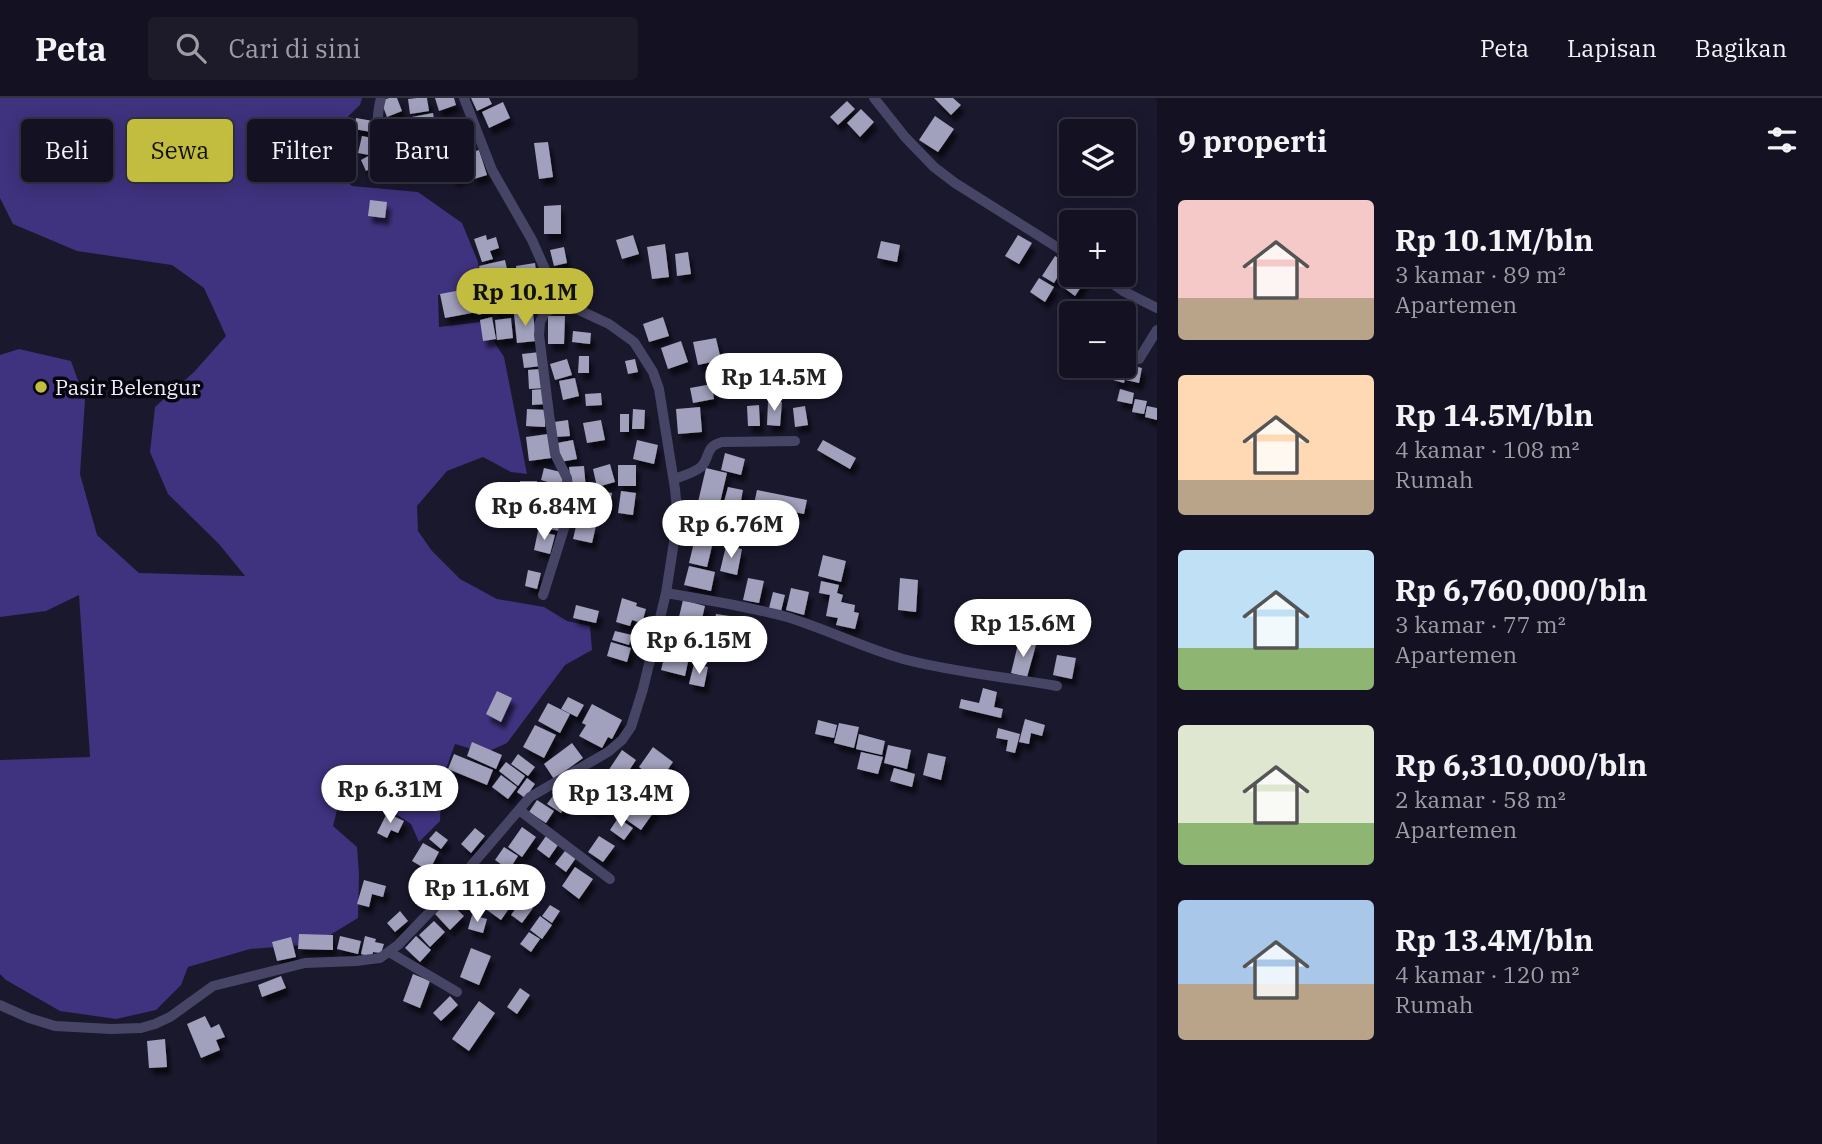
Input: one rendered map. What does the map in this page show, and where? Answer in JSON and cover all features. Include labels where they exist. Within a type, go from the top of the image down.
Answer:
[{"type":"street","points":[[378,119],[381,98]]},
{"type":"street","points":[[0,1005],[55,1026],[141,1028],[170,1017],[213,986],[305,963],[374,960],[389,952],[446,895],[535,793],[608,751],[631,727],[666,593],[676,529],[674,479],[659,389],[653,372],[634,342],[609,324],[566,304],[556,294],[532,240],[492,170],[464,98]]},
{"type":"street","points":[[874,98],[905,137],[934,167],[1059,248]]},
{"type":"street","points":[[1117,287],[1157,308]]},
{"type":"street","points":[[543,595],[570,502],[567,478],[555,454],[539,327],[545,312],[566,304]]},
{"type":"street","points":[[1139,359],[1157,330]]},
{"type":"street","points":[[674,479],[702,466],[714,444],[795,441]]},
{"type":"street","points":[[666,593],[746,606],[829,631],[912,661],[1057,685]]},
{"type":"street","points":[[519,810],[610,879]]},
{"type":"street","points":[[389,952],[457,992]]},
{"type":"shaded area","points":[[0,98],[362,98],[360,105],[345,119],[247,119],[247,182],[347,182],[352,186],[418,192],[462,223],[478,262],[481,294],[438,295],[439,327],[481,322],[504,357],[527,474],[511,472],[483,457],[447,471],[417,506],[418,531],[432,551],[460,579],[497,599],[544,607],[567,621],[590,626],[592,650],[565,665],[507,743],[485,753],[455,744],[442,780],[440,821],[419,842],[411,824],[384,806],[354,796],[339,802],[333,826],[357,847],[358,918],[315,944],[250,949],[188,967],[181,985],[156,1010],[116,1019],[60,1011],[0,974],[0,760],[90,757],[79,595],[46,611],[0,617],[0,355],[19,349],[71,361],[85,400],[80,474],[97,535],[139,573],[245,576],[219,544],[168,494],[150,452],[155,407],[194,372],[226,336],[204,288],[172,265],[77,251],[13,224],[0,198]]},
{"type":"building","points":[[397,98],[402,111],[387,117],[381,101]]},
{"type":"building","points":[[427,98],[429,111],[410,114],[408,99]]},
{"type":"building","points":[[435,98],[454,98],[456,105],[439,111]]},
{"type":"building","points":[[471,98],[489,98],[492,104],[477,111]]},
{"type":"building","points":[[934,98],[953,98],[961,105],[951,115]]},
{"type":"building","points":[[847,101],[855,109],[838,125],[830,117]]},
{"type":"building","points":[[503,102],[510,118],[489,128],[482,112]]},
{"type":"building","points":[[861,109],[874,122],[860,137],[847,123]]},
{"type":"building","points":[[433,113],[434,119],[412,119]]},
{"type":"building","points":[[935,116],[954,129],[938,152],[919,140]]},
{"type":"building","points":[[356,119],[370,120],[370,132],[356,129]]},
{"type":"building","points":[[362,136],[370,138],[369,155],[358,153]]},
{"type":"building","points":[[548,142],[553,177],[539,179],[534,143]]},
{"type":"building","points":[[479,150],[487,175],[474,179],[474,152]]},
{"type":"building","points":[[370,155],[370,169],[366,171],[361,160]]},
{"type":"building","points":[[370,200],[387,202],[385,218],[368,216]]},
{"type":"building","points":[[561,205],[561,234],[544,234],[544,206]]},
{"type":"building","points":[[486,235],[487,240],[496,237],[499,248],[490,251],[493,259],[482,262],[474,239]]},
{"type":"building","points":[[633,235],[639,254],[622,259],[616,240]]},
{"type":"building","points":[[1018,235],[1032,243],[1019,264],[1005,256]]},
{"type":"building","points":[[881,241],[900,245],[897,262],[877,258]]},
{"type":"building","points":[[665,244],[669,277],[652,279],[647,247]]},
{"type":"building","points":[[564,247],[567,263],[554,266],[550,250]]},
{"type":"building","points":[[688,252],[691,274],[677,276],[675,254]]},
{"type":"building","points":[[1055,256],[1059,259],[1059,275],[1054,283],[1042,276]]},
{"type":"building","points":[[505,260],[509,278],[483,284],[479,266]]},
{"type":"building","points":[[535,263],[537,276],[518,279],[516,266]]},
{"type":"building","points":[[1039,278],[1054,287],[1045,302],[1030,292]]},
{"type":"building","points":[[527,285],[531,308],[494,313],[491,290]]},
{"type":"building","points":[[487,286],[489,298],[476,300],[474,288]]},
{"type":"building","points":[[1063,287],[1081,287],[1075,296]]},
{"type":"building","points":[[472,288],[474,302],[488,300],[490,312],[445,318],[440,294]]},
{"type":"building","points":[[533,312],[536,341],[517,343],[514,314]]},
{"type":"building","points":[[548,316],[565,316],[564,344],[548,344]]},
{"type":"building","points":[[492,317],[496,339],[483,341],[480,320]]},
{"type":"building","points":[[663,317],[669,336],[649,342],[643,324]]},
{"type":"building","points":[[511,318],[513,338],[497,340],[495,320]]},
{"type":"building","points":[[573,331],[591,333],[590,344],[572,342]]},
{"type":"building","points":[[716,338],[721,360],[698,365],[693,342]]},
{"type":"building","points":[[681,341],[688,362],[668,369],[661,348]]},
{"type":"building","points":[[540,352],[541,366],[524,368],[522,354]]},
{"type":"building","points":[[579,356],[589,356],[589,373],[578,373]]},
{"type":"building","points":[[567,359],[572,375],[555,380],[550,364]]},
{"type":"building","points":[[635,359],[638,372],[628,374],[625,361]]},
{"type":"building","points":[[1136,366],[1142,368],[1139,383],[1126,380],[1136,378]]},
{"type":"building","points":[[541,369],[542,388],[529,389],[528,370]]},
{"type":"building","points":[[575,378],[579,396],[563,400],[559,381]]},
{"type":"building","points":[[1114,378],[1125,378],[1124,383]]},
{"type":"building","points":[[712,384],[714,399],[693,403],[690,388]]},
{"type":"building","points":[[545,389],[546,404],[532,405],[532,390]]},
{"type":"building","points":[[1120,389],[1134,393],[1132,404],[1117,401]]},
{"type":"building","points":[[601,393],[602,405],[586,406],[585,394]]},
{"type":"building","points":[[1135,399],[1147,401],[1144,414],[1132,412]]},
{"type":"building","points":[[768,401],[782,402],[780,426],[767,425]]},
{"type":"building","points":[[759,405],[760,426],[748,426],[747,406]]},
{"type":"building","points":[[805,406],[808,425],[795,427],[793,408]]},
{"type":"building","points":[[1147,406],[1157,408],[1157,420],[1145,417]]},
{"type":"building","points":[[700,407],[702,432],[678,434],[676,409]]},
{"type":"building","points":[[527,409],[546,410],[545,427],[526,426]]},
{"type":"building","points":[[633,409],[645,410],[644,429],[632,429]]},
{"type":"building","points":[[620,414],[629,414],[629,432],[620,432]]},
{"type":"building","points":[[568,420],[570,436],[556,437],[554,422]]},
{"type":"building","points":[[601,420],[605,440],[587,443],[583,423]]},
{"type":"building","points":[[548,434],[551,458],[529,461],[526,437]]},
{"type":"building","points":[[573,440],[577,459],[560,462],[557,443]]},
{"type":"building","points":[[637,440],[658,445],[654,464],[633,459]]},
{"type":"building","points":[[823,440],[856,458],[850,469],[817,450]]},
{"type":"building","points":[[725,453],[745,459],[741,475],[721,470]]},
{"type":"building","points":[[610,464],[615,482],[597,487],[593,469]]},
{"type":"building","points":[[618,465],[636,465],[636,486],[618,486]]},
{"type":"building","points":[[584,466],[586,490],[572,492],[569,467]]},
{"type":"building","points":[[544,468],[565,473],[561,486],[541,480]]},
{"type":"building","points":[[706,468],[727,473],[719,507],[698,502]]},
{"type":"building","points":[[520,481],[537,481],[537,498],[520,498]]},
{"type":"building","points":[[550,484],[568,489],[564,508],[546,503]]},
{"type":"building","points":[[728,487],[743,490],[740,506],[724,502]]},
{"type":"building","points":[[591,490],[612,493],[609,511],[588,508]]},
{"type":"building","points":[[757,490],[807,500],[804,514],[754,504]]},
{"type":"building","points":[[621,491],[636,493],[633,515],[618,513]]},
{"type":"building","points":[[703,505],[730,512],[726,526],[699,520]]},
{"type":"building","points":[[545,514],[562,518],[559,531],[542,527]]},
{"type":"building","points":[[577,522],[596,526],[592,543],[573,539]]},
{"type":"building","points":[[538,531],[555,535],[550,554],[534,550]]},
{"type":"building","points":[[695,538],[713,542],[707,567],[689,563]]},
{"type":"building","points":[[726,546],[742,549],[737,575],[720,571]]},
{"type":"building","points":[[823,555],[846,561],[841,582],[818,576]]},
{"type":"building","points":[[689,566],[715,572],[711,591],[684,585]]},
{"type":"building","points":[[528,570],[541,573],[537,589],[525,586]]},
{"type":"building","points":[[748,578],[764,581],[759,603],[743,600]]},
{"type":"building","points":[[900,578],[918,580],[916,612],[898,610]]},
{"type":"building","points":[[821,581],[839,585],[837,593],[843,595],[841,602],[855,605],[854,612],[859,613],[855,629],[836,625],[838,618],[826,616],[830,595],[819,593]]},
{"type":"building","points":[[791,588],[809,592],[804,615],[786,610]]},
{"type":"building","points":[[773,592],[785,595],[781,611],[769,608]]},
{"type":"building","points":[[622,598],[646,609],[642,623],[632,620],[630,626],[616,622]]},
{"type":"building","points":[[683,600],[705,606],[700,627],[678,621]]},
{"type":"building","points":[[576,605],[599,611],[596,623],[573,618]]},
{"type":"building","points":[[716,614],[730,616],[725,640],[711,638]]},
{"type":"building","points":[[676,624],[703,630],[700,643],[673,636]]},
{"type":"building","points":[[615,631],[632,635],[629,645],[612,640]]},
{"type":"building","points":[[669,638],[692,643],[685,676],[661,670]]},
{"type":"building","points":[[1019,640],[1036,645],[1027,677],[1011,673]]},
{"type":"building","points":[[611,642],[631,648],[627,662],[607,656]]},
{"type":"building","points":[[1057,655],[1076,658],[1072,679],[1053,675]]},
{"type":"building","points":[[694,664],[708,667],[704,687],[689,684]]},
{"type":"building","points":[[983,688],[997,692],[994,707],[1003,709],[1001,718],[959,708],[961,699],[979,703]]},
{"type":"building","points":[[497,691],[512,698],[501,722],[486,714]]},
{"type":"building","points":[[568,697],[584,705],[577,717],[561,709]]},
{"type":"building","points":[[548,703],[570,714],[560,733],[538,721]]},
{"type":"building","points":[[592,704],[622,720],[612,739],[608,737],[602,748],[579,736],[586,725],[582,723]]},
{"type":"building","points":[[1025,719],[1045,725],[1042,736],[1031,733],[1029,744],[1019,742]]},
{"type":"building","points":[[818,720],[837,725],[834,738],[815,734]]},
{"type":"building","points":[[839,723],[859,727],[854,748],[834,743]]},
{"type":"building","points":[[535,725],[556,735],[544,758],[523,747]]},
{"type":"building","points":[[998,728],[1020,734],[1015,753],[1006,751],[1008,740],[996,738]]},
{"type":"building","points":[[859,734],[885,741],[882,755],[856,749]]},
{"type":"building","points":[[472,742],[502,755],[496,769],[467,756]]},
{"type":"building","points":[[572,743],[583,758],[554,779],[544,764]]},
{"type":"building","points":[[888,745],[911,750],[907,769],[884,763]]},
{"type":"building","points":[[653,747],[673,762],[659,782],[639,767]]},
{"type":"building","points":[[622,750],[636,760],[622,781],[608,771]]},
{"type":"building","points":[[861,752],[883,757],[878,774],[857,769]]},
{"type":"building","points":[[928,753],[946,757],[941,780],[923,775]]},
{"type":"building","points":[[454,754],[493,770],[487,785],[448,769]]},
{"type":"building","points":[[518,754],[535,767],[528,776],[511,764]]},
{"type":"building","points":[[506,762],[525,776],[518,786],[499,771]]},
{"type":"building","points":[[894,768],[915,774],[912,787],[890,781]]},
{"type":"building","points":[[642,771],[658,783],[647,798],[631,787]]},
{"type":"building","points":[[608,774],[623,785],[614,799],[598,788]]},
{"type":"building","points":[[501,775],[517,787],[508,799],[492,787]]},
{"type":"building","points":[[527,778],[535,784],[525,798],[517,792]]},
{"type":"building","points":[[560,786],[573,795],[561,813],[547,804]]},
{"type":"building","points":[[592,786],[609,797],[599,811],[582,800]]},
{"type":"building","points":[[661,790],[673,799],[665,811],[652,802]]},
{"type":"building","points":[[636,795],[656,809],[641,830],[621,816]]},
{"type":"building","points":[[537,800],[554,811],[546,823],[529,812]]},
{"type":"building","points":[[387,813],[404,821],[398,833],[391,830],[387,838],[377,833]]},
{"type":"building","points":[[618,818],[633,828],[624,840],[610,830]]},
{"type":"building","points":[[522,827],[536,837],[522,857],[508,847]]},
{"type":"building","points":[[475,828],[485,836],[471,853],[461,844]]},
{"type":"building","points":[[436,831],[448,840],[441,849],[429,839]]},
{"type":"building","points":[[546,836],[558,845],[549,858],[537,849]]},
{"type":"building","points":[[599,836],[615,846],[603,862],[588,852]]},
{"type":"building","points":[[423,843],[439,852],[429,871],[412,861]]},
{"type":"building","points":[[504,847],[518,856],[509,870],[495,860]]},
{"type":"building","points":[[565,851],[576,858],[566,872],[555,864]]},
{"type":"building","points":[[525,866],[536,874],[529,884],[518,876]]},
{"type":"building","points":[[575,867],[593,879],[579,899],[562,886]]},
{"type":"building","points":[[364,880],[386,886],[383,897],[372,894],[369,907],[357,904]]},
{"type":"building","points":[[505,885],[519,894],[501,920],[487,910]]},
{"type":"building","points":[[522,900],[533,908],[522,923],[511,915]]},
{"type":"building","points":[[448,901],[464,916],[450,930],[435,914]]},
{"type":"building","points":[[550,905],[560,911],[552,923],[542,916]]},
{"type":"building","points":[[400,911],[408,921],[395,932],[387,923]]},
{"type":"building","points":[[472,915],[487,919],[483,933],[468,929]]},
{"type":"building","points":[[540,916],[552,925],[542,939],[530,930]]},
{"type":"building","points":[[434,921],[445,932],[430,947],[419,935]]},
{"type":"building","points":[[529,932],[540,939],[531,952],[520,944]]},
{"type":"building","points":[[299,934],[333,935],[333,950],[298,949]]},
{"type":"building","points":[[340,936],[361,941],[358,954],[337,949]]},
{"type":"building","points":[[365,936],[384,944],[381,953],[373,952],[372,957],[361,954]]},
{"type":"building","points":[[416,936],[431,950],[420,962],[405,948]]},
{"type":"building","points":[[291,937],[296,957],[277,961],[272,942]]},
{"type":"building","points":[[471,948],[491,956],[479,985],[460,977]]},
{"type":"building","points":[[413,974],[430,981],[420,1008],[403,1001]]},
{"type":"building","points":[[281,976],[286,988],[262,997],[258,985]]},
{"type":"building","points":[[520,988],[530,995],[517,1014],[507,1007]]},
{"type":"building","points":[[450,996],[458,1005],[441,1021],[433,1013]]},
{"type":"building","points":[[479,1001],[495,1013],[469,1051],[452,1039]]},
{"type":"building","points":[[205,1016],[211,1028],[219,1024],[225,1037],[216,1040],[220,1050],[201,1058],[187,1024]]},
{"type":"building","points":[[165,1039],[167,1067],[149,1068],[147,1041]]},
{"type":"place","name":"Pasir Belengur","points":[[41,387]]}]
